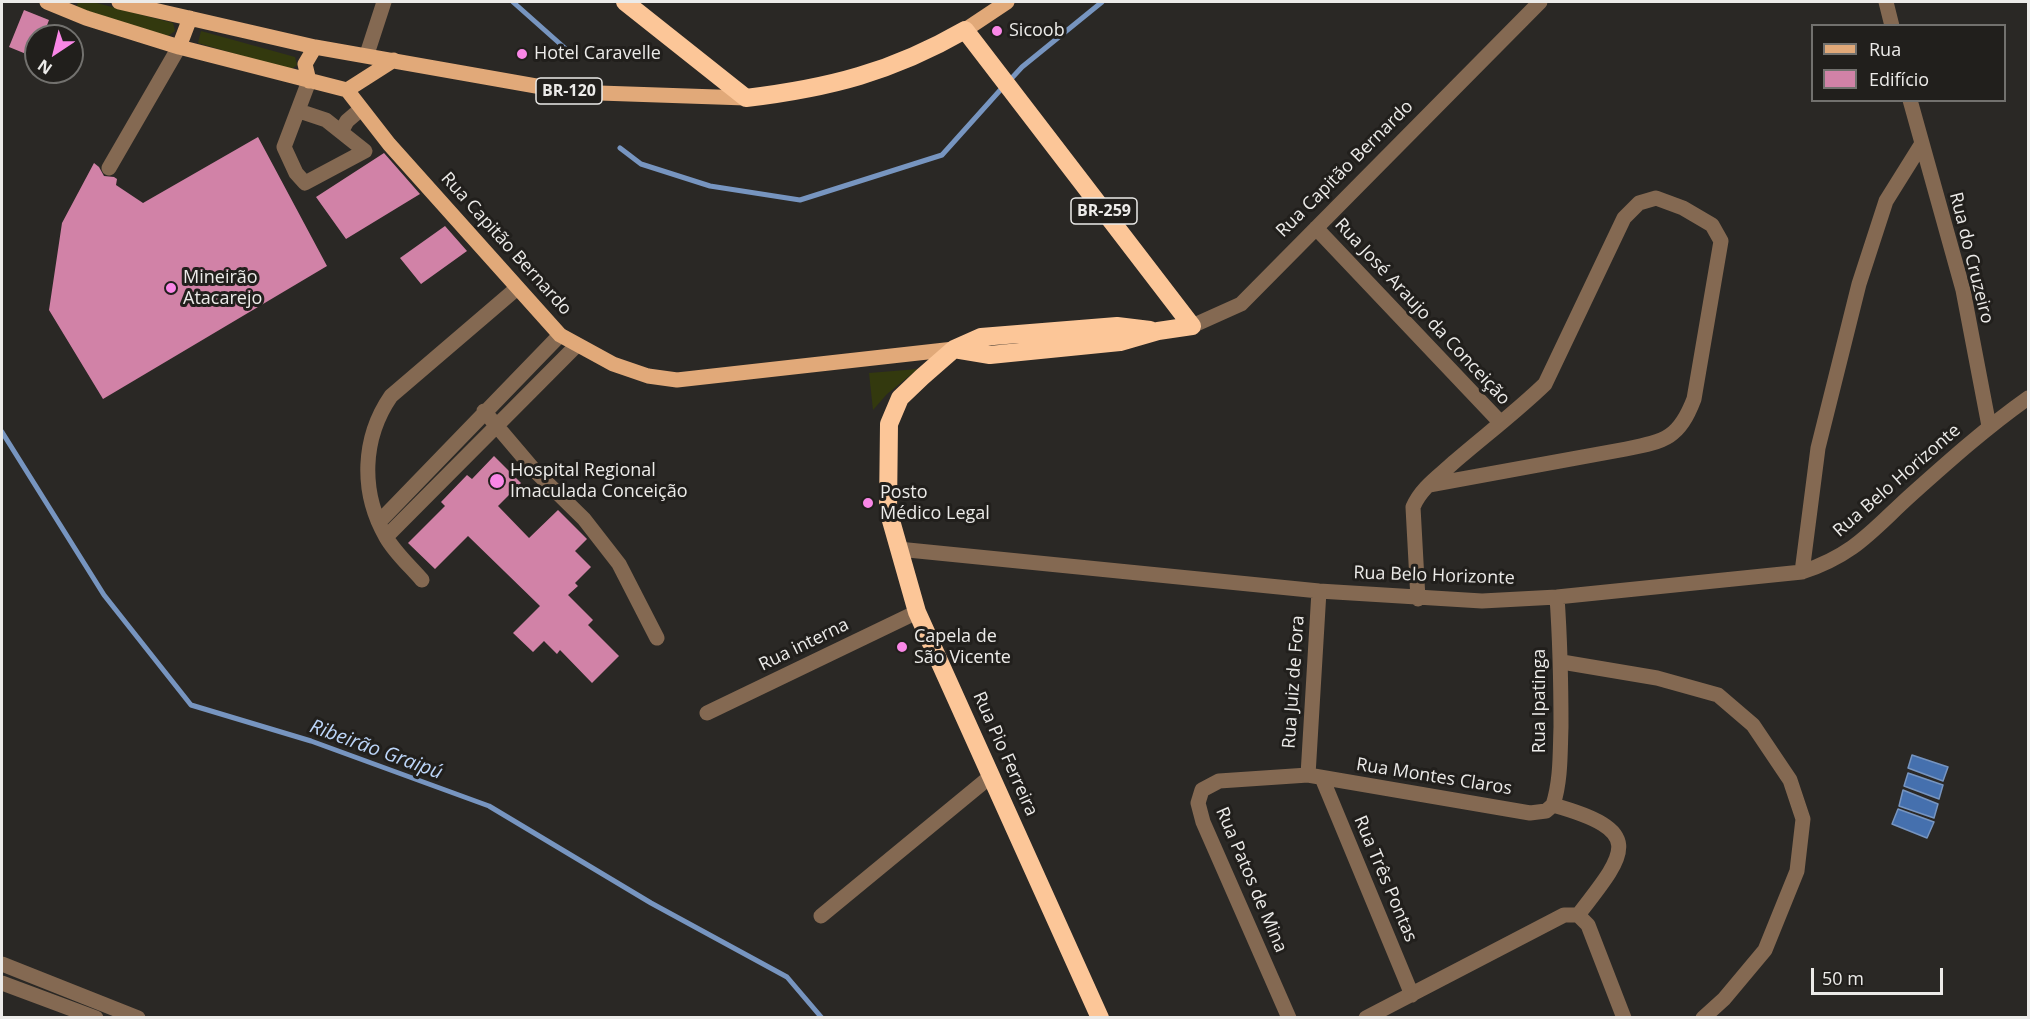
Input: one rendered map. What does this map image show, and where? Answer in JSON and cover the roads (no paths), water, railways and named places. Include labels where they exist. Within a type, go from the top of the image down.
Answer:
[{"type":"highway","points":[[625,2],[746,98]]},
{"type":"highway","name":"BR-120","points":[[746,98],[809,90],[889,68],[966,30]]},
{"type":"highway","name":"BR-259","points":[[966,30],[1192,326]]},
{"type":"highway","name":"Rua Capitão Bernardo","points":[[954,349],[990,355],[1120,342],[1158,331],[1192,326]]},
{"type":"highway","name":"Rua Pio Ferreira","points":[[954,349],[900,398],[888,424],[888,510],[917,612],[1100,1017]]},
{"type":"main road","points":[[47,2],[86,18],[179,47],[347,90],[394,60]]},
{"type":"main road","name":"BR-120","points":[[119,2],[315,47],[367,54],[570,92],[746,98]]},
{"type":"main road","name":"BR-120","points":[[966,30],[1007,2]]},
{"type":"main road","points":[[179,47],[190,18]]},
{"type":"main road","points":[[309,81],[305,64],[315,47]]},
{"type":"main road","name":"Rua Capitão Bernardo","points":[[347,90],[389,144],[516,289],[560,335],[613,364],[648,376],[676,380],[954,349]]},
{"type":"street","points":[[367,54],[384,2]]},
{"type":"street","name":"Rua Capitão Bernardo","points":[[1192,326],[1241,304],[1540,2]]},
{"type":"street","points":[[1886,2],[1892,24]]},
{"type":"street","points":[[109,168],[179,47]]},
{"type":"street","points":[[298,111],[326,120],[342,130],[365,151],[305,183],[296,172],[284,147],[309,81]]},
{"type":"street","name":"Rua do Cruzeiro","points":[[1910,102],[1963,290],[1989,426]]},
{"type":"street","points":[[342,130],[347,121],[361,109]]},
{"type":"street","points":[[1802,572],[1818,448],[1859,284],[1886,201],[1921,145]]},
{"type":"street","points":[[1418,599],[1413,507],[1418,496],[1429,485],[1500,422],[1545,384],[1623,218],[1639,203],[1656,198],[1683,208],[1712,225],[1720,241],[1694,399],[1686,419],[1673,435],[1658,443],[1429,485]]},
{"type":"street","name":"Rua José Araujo da Conceição","points":[[1316,228],[1500,422]]},
{"type":"street","points":[[422,580],[386,537],[379,522],[366,474],[370,437],[378,416],[391,396],[516,289]]},
{"type":"street","points":[[379,522],[560,335]]},
{"type":"street","points":[[386,537],[577,345]]},
{"type":"street","name":"Rua Belo Horizonte","points":[[898,549],[1319,591],[1418,599],[1482,601],[1557,597],[1802,572],[1828,563],[1859,545],[1989,426],[2028,398]]},
{"type":"street","points":[[484,411],[535,471],[584,519],[619,564],[657,638]]},
{"type":"street","name":"Rua Juiz de Fora","points":[[1315,776],[1319,591]]},
{"type":"street","name":"Rua Ipatinga","points":[[1553,805],[1559,779],[1562,662],[1557,597]]},
{"type":"street","name":"Rua interna","points":[[707,713],[917,612]]},
{"type":"street","points":[[1562,662],[1657,678],[1718,695],[1753,726],[1790,780],[1803,819],[1797,871],[1765,950],[1724,999],[1703,1017]]},
{"type":"street","points":[[821,916],[991,776]]},
{"type":"street","name":"Rua Montes Claros","points":[[1315,776],[1530,813],[1546,811],[1553,805]]},
{"type":"street","name":"Rua Três Pontas","points":[[1315,776],[1412,995]]},
{"type":"street","name":"Rua Patos de Mina","points":[[1289,1017],[1203,822],[1198,803],[1202,790],[1220,781],[1315,776]]},
{"type":"street","points":[[1553,805],[1589,815],[1616,834],[1620,846],[1616,861],[1578,915]]},
{"type":"street","points":[[1366,1017],[1564,915],[1578,915],[1588,925],[1624,1017]]},
{"type":"street","points":[[2,964],[138,1017]]},
{"type":"street","points":[[2,983],[96,1017]]},
{"type":"water","points":[[1912,755],[1948,767],[1943,781],[1908,768]]},
{"type":"water","points":[[1908,773],[1943,785],[1939,799],[1904,786]]},
{"type":"water","points":[[1903,790],[1938,804],[1934,818],[1899,806]]},
{"type":"water","points":[[1898,809],[1934,822],[1927,838],[1892,824]]},
{"type":"waterway","points":[[513,2],[567,50]]},
{"type":"waterway","points":[[1010,80],[1022,67],[1102,2]]},
{"type":"waterway","points":[[620,148],[641,164],[710,186],[800,200],[942,155],[1003,87]]},
{"type":"waterway","name":"Ribeirão Graipú","points":[[2,432],[104,595],[191,705],[311,741],[489,806],[651,903],[787,977],[822,1018]]},
{"type":"place","name":"Sicoob","points":[[997,31]]},
{"type":"place","name":"Hotel Caravelle","points":[[522,54]]},
{"type":"place","name":"Mineirão Atacarejo","points":[[171,288]]},
{"type":"place","name":"Hospital Regional Imaculada Conceição","points":[[497,481]]},
{"type":"place","name":"Posto Médico Legal","points":[[868,503]]},
{"type":"place","name":"Capela de São Vicente","points":[[902,647]]}]
